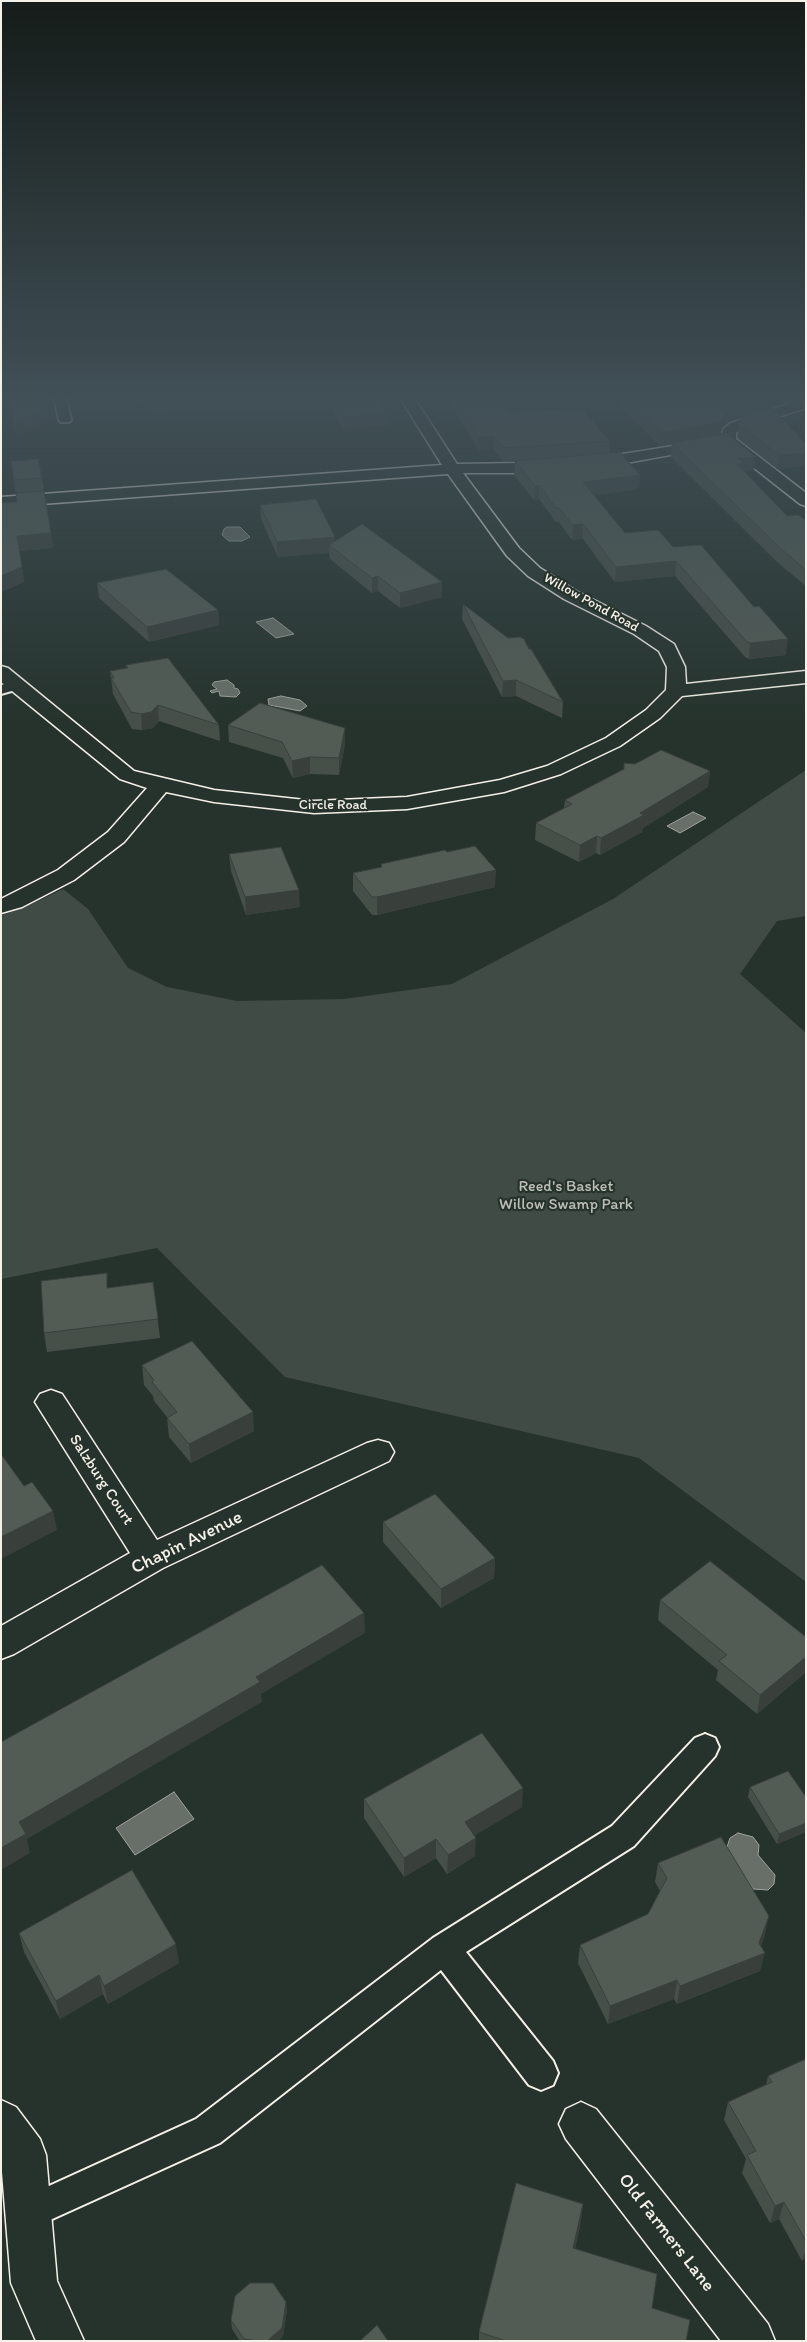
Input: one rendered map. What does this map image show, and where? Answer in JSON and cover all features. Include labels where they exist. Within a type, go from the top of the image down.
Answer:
[{"type":"street","name":"Willow Pond Road","points":[[479,505],[513,552],[534,572],[570,595],[640,630],[666,648],[676,667],[676,691]]},
{"type":"street","name":"Circle Road","points":[[1,672],[9,688],[127,775],[161,786],[214,796],[314,807],[351,807],[406,803],[504,786],[554,770],[613,742],[654,714],[676,691]]},
{"type":"street","points":[[676,691],[806,677]]},
{"type":"street","points":[[1,906],[14,902],[66,875],[116,837],[161,786]]},
{"type":"street","name":"Salzburg Court","points":[[51,1402],[151,1558]]},
{"type":"street","name":"Chapin Avenue","points":[[1,1644],[151,1558],[378,1452]]},
{"type":"street","points":[[1,2122],[24,2154],[34,2283],[60,2341]]},
{"type":"street","name":"Old Farmers Lane","points":[[581,2124],[751,2341]]},
{"type":"lane","points":[[28,2212],[208,2131],[444,1949],[623,1836],[705,1747]]},
{"type":"lane","points":[[444,1949],[541,2073]]},
{"type":"green space","name":"Reed's Basket Willow Swamp Park","points":[[806,770],[806,916],[777,921],[740,974],[806,1033],[806,1582],[639,1458],[285,1377],[157,1248],[1,1279],[1,915],[21,909],[63,889],[88,909],[128,968],[167,987],[237,1001],[344,999],[452,984],[613,899]]},
{"type":"shaded area","points":[[227,527],[240,527],[250,537],[242,541],[229,541],[222,535]]},
{"type":"shaded area","points":[[273,618],[294,634],[276,638],[256,622]]},
{"type":"shaded area","points":[[227,680],[234,685],[234,688],[238,689],[240,693],[236,697],[220,696],[219,691],[212,693],[210,691],[217,689],[212,685],[214,682]]},
{"type":"shaded area","points":[[281,696],[300,700],[307,706],[300,711],[269,705],[268,699]]},
{"type":"shaded area","points":[[693,812],[706,818],[680,833],[667,826]]},
{"type":"shaded area","points":[[174,1792],[194,1819],[135,1855],[116,1828]]},
{"type":"shaded area","points":[[738,1833],[753,1837],[759,1845],[758,1855],[775,1875],[774,1884],[768,1890],[753,1889],[729,1852],[727,1847],[730,1838]]},
{"type":"building","points":[[1,505],[46,505],[51,533],[17,536],[22,567],[1,576]]},
{"type":"building","points":[[260,505],[319,505],[335,537],[277,542]]},
{"type":"building","points":[[554,505],[602,505],[625,533],[658,530],[673,547],[701,545],[754,607],[759,606],[788,639],[747,642],[676,561],[616,567],[583,524],[573,525],[559,508]]},
{"type":"building","points":[[736,505],[777,505],[787,516],[798,515],[806,520],[806,570]]},
{"type":"building","points":[[362,524],[442,582],[400,593],[378,576],[372,578],[329,545]]},
{"type":"building","points":[[166,569],[218,610],[147,627],[97,583]]},
{"type":"building","points":[[463,604],[508,638],[520,637],[524,639],[563,702],[516,680],[503,681]]},
{"type":"building","points":[[168,658],[219,725],[158,705],[151,712],[141,714],[131,712],[111,678],[114,678],[110,671],[128,668],[126,665]]},
{"type":"building","points":[[260,703],[345,728],[339,758],[310,757],[292,761],[282,742],[228,725]]},
{"type":"building","points":[[661,750],[710,771],[640,813],[644,815],[601,838],[597,836],[580,845],[536,823],[572,804],[565,800],[624,769],[624,763],[635,764]]},
{"type":"building","points":[[475,846],[496,870],[377,897],[372,897],[353,873],[382,867],[381,864],[445,850],[447,852]]},
{"type":"building","points":[[281,847],[299,890],[245,897],[229,854]]},
{"type":"building","points":[[107,1273],[107,1288],[153,1282],[158,1319],[44,1333],[41,1281]]},
{"type":"building","points":[[192,1341],[253,1412],[189,1444],[167,1418],[177,1412],[152,1382],[154,1380],[142,1365]]},
{"type":"building","points":[[1,1454],[24,1486],[32,1482],[53,1511],[1,1537]]},
{"type":"building","points":[[435,1494],[495,1558],[441,1589],[383,1522]]},
{"type":"building","points":[[710,1561],[806,1637],[806,1657],[760,1695],[719,1661],[727,1655],[660,1600]]},
{"type":"building","points":[[322,1565],[364,1613],[256,1677],[260,1682],[19,1822],[26,1834],[1,1848],[1,1742]]},
{"type":"building","points":[[482,1733],[523,1788],[465,1822],[476,1838],[448,1855],[436,1839],[404,1858],[364,1799]]},
{"type":"building","points":[[788,1771],[806,1797],[806,1823],[779,1834],[750,1787]]},
{"type":"building","points":[[721,1837],[769,1916],[759,1943],[765,1953],[680,1986],[677,1980],[610,2006],[580,1945],[648,1914],[667,1878],[658,1863]]},
{"type":"building","points":[[132,1870],[176,1944],[104,1986],[99,1975],[56,2001],[19,1933]]},
{"type":"building","points":[[806,2059],[806,2241],[784,2202],[775,2206],[747,2155],[756,2151],[728,2102],[772,2082],[768,2076]]},
{"type":"building","points":[[516,2183],[583,2204],[573,2248],[657,2274],[652,2308],[690,2320],[686,2341],[506,2341],[479,2332]]},
{"type":"building","points":[[250,2283],[273,2283],[286,2302],[282,2328],[267,2341],[244,2339],[231,2320],[235,2296]]},
{"type":"building","points":[[377,2325],[388,2341],[360,2341]]}]
